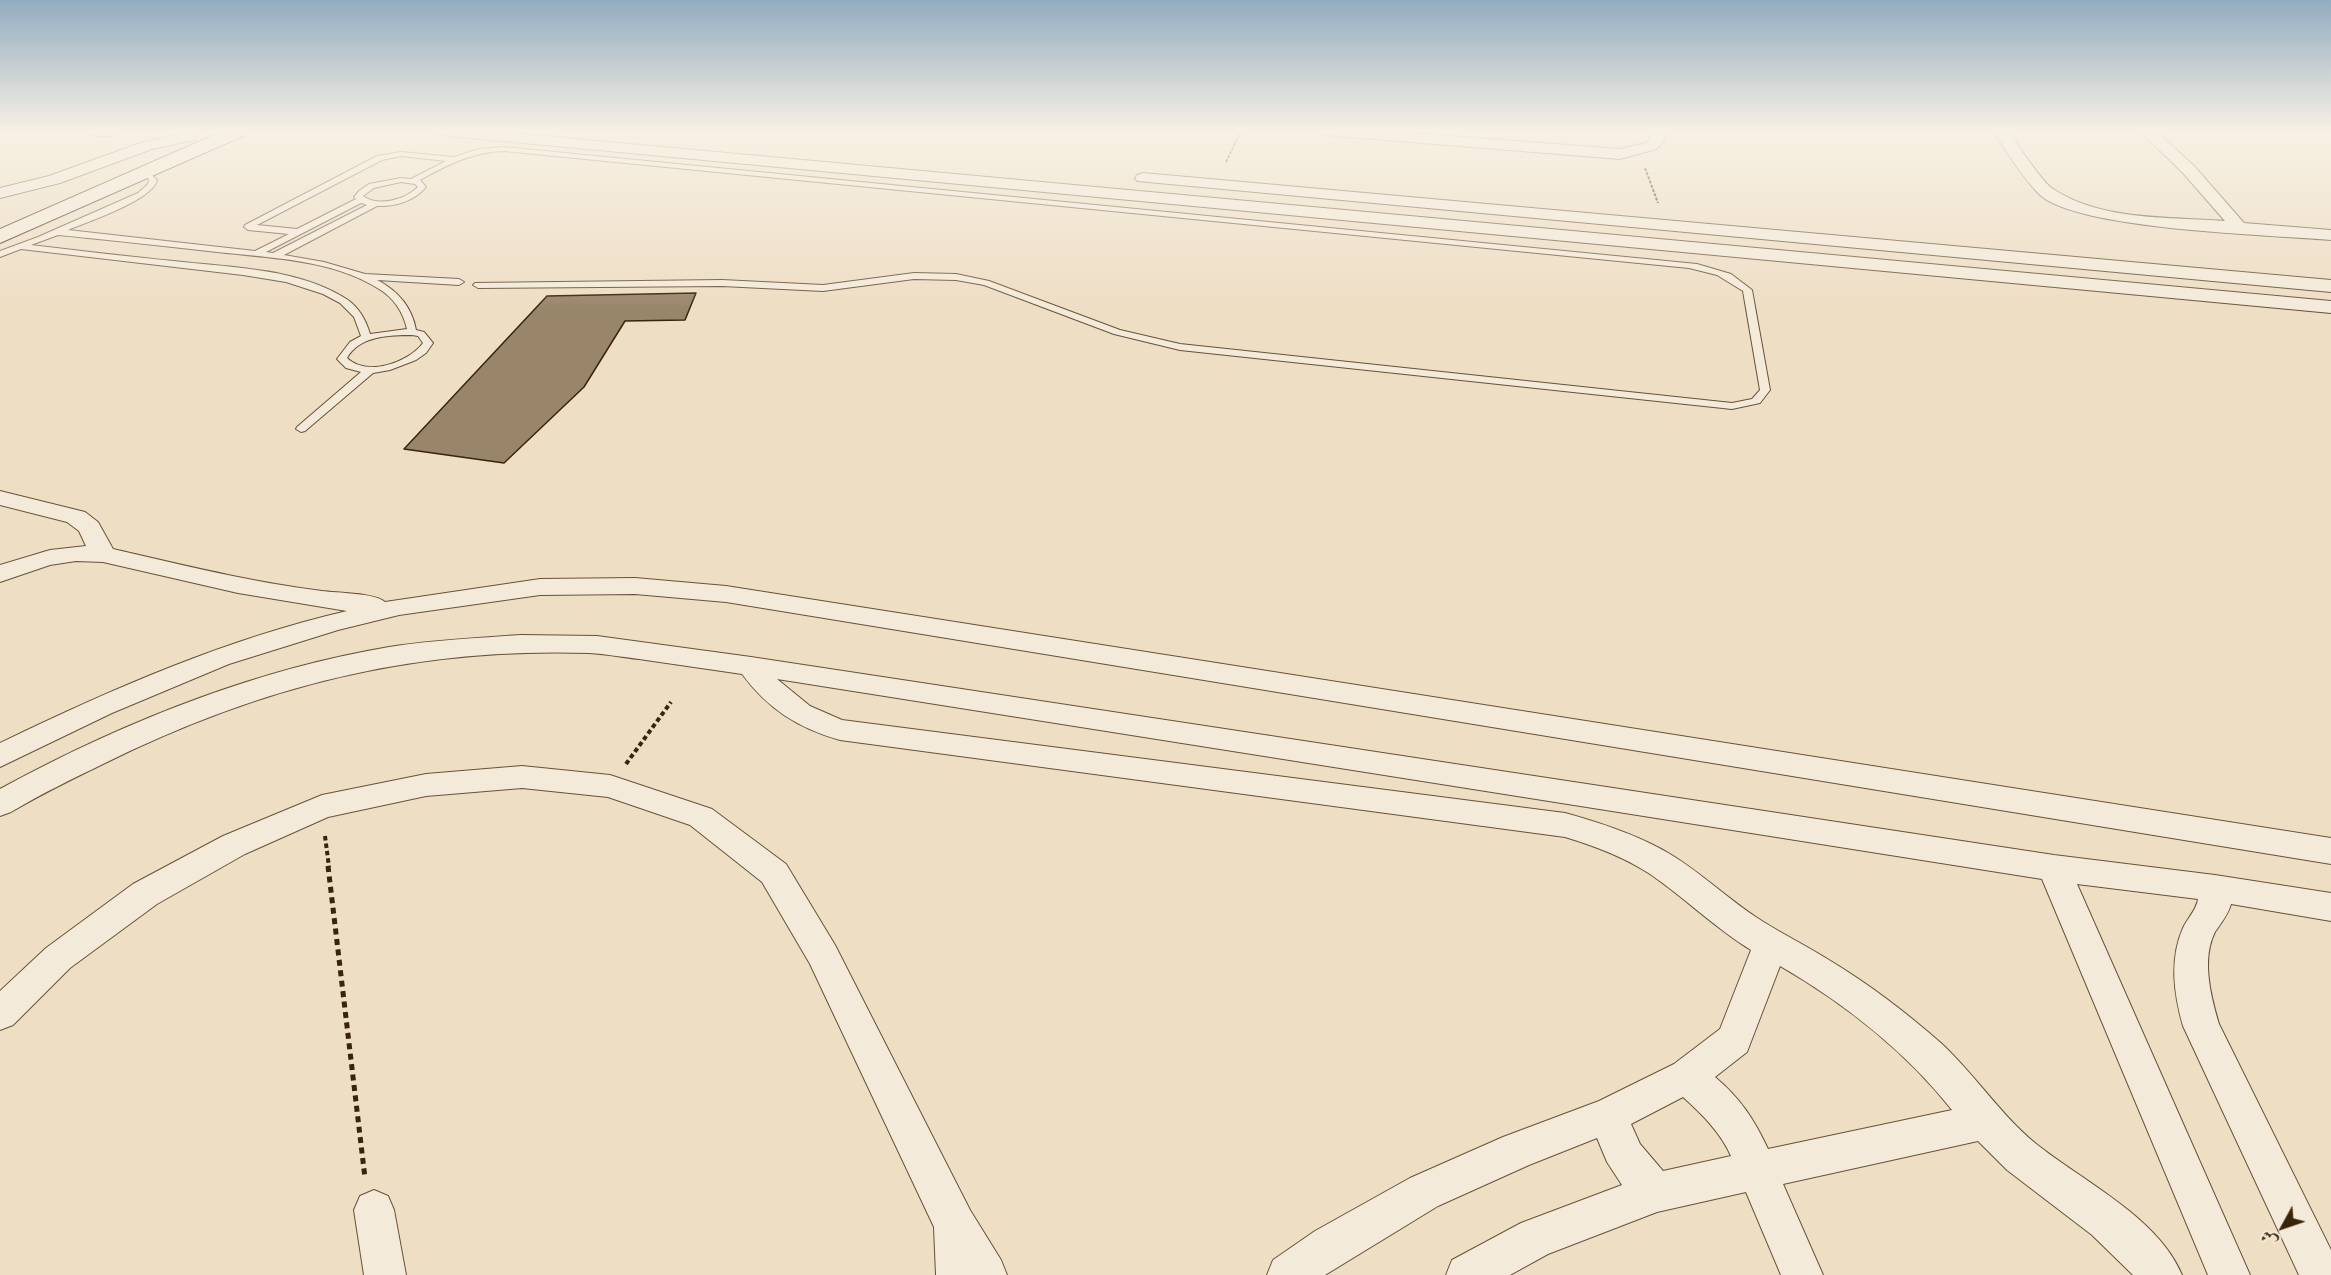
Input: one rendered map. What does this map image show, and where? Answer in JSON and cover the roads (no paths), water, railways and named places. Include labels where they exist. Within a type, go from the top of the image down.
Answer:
[{"type":"street","points":[[0,218],[64,190]]},
{"type":"street","points":[[0,237],[105,190]]},
{"type":"street","points":[[1074,190],[2331,308]]},
{"type":"street","points":[[1280,190],[2331,286]]},
{"type":"street","points":[[2046,190],[2066,203],[2092,212],[2123,218],[2331,235]]},
{"type":"street","points":[[2207,190],[2240,227]]},
{"type":"street","points":[[0,498],[84,521],[103,554]]},
{"type":"street","points":[[0,574],[53,556],[103,554],[261,591],[327,601],[399,607]]},
{"type":"street","points":[[0,756],[102,705],[219,658],[332,623],[399,607],[540,588],[635,586],[726,594],[2331,851]]},
{"type":"street","points":[[0,804],[118,742],[224,698],[315,671],[413,652],[505,643],[593,644],[751,666],[2054,868],[2215,888],[2331,907]]},
{"type":"street","points":[[751,666],[768,690],[786,706],[810,720],[840,730],[1565,825],[1602,836],[1638,851],[1672,872],[1724,914],[1827,977],[1927,1054],[1968,1097],[1985,1121],[2008,1146],[2035,1169],[2106,1219],[2143,1253],[2161,1275]]},
{"type":"street","points":[[0,1014],[58,958],[145,894],[234,845],[322,807],[426,785],[522,777],[610,786],[701,817],[774,873],[823,955],[955,1225],[986,1275]]},
{"type":"street","points":[[2054,868],[2229,1275]]},
{"type":"street","points":[[2215,888],[2213,908],[2201,924],[2194,944],[2190,965],[2192,994],[2201,1026],[2321,1275]]},
{"type":"street","points":[[1288,1275],[1330,1246],[1424,1192],[1517,1150],[1610,1115],[1687,1076],[1734,1040],[1771,944]]},
{"type":"street","points":[[1687,1076],[1716,1102],[1741,1133],[1802,1275]]},
{"type":"street","points":[[1610,1115],[1614,1135],[1623,1156],[1638,1176],[1657,1192]]},
{"type":"street","points":[[1467,1275],[1536,1238],[1657,1192],[1985,1121]]},
{"type":"street","points":[[374,1210],[385,1275]]},
{"type":"street","points":[[955,1225],[957,1275]]},
{"type":"lane","points":[[0,254],[58,232],[141,195],[146,190]]},
{"type":"lane","points":[[298,232],[248,227],[318,190]]},
{"type":"lane","points":[[360,200],[360,193],[364,190]]},
{"type":"lane","points":[[256,255],[360,200],[377,203],[397,201],[415,195],[419,190]]},
{"type":"lane","points":[[361,277],[417,278],[459,282],[472,279],[477,280],[478,285],[722,283],[823,288],[907,277],[956,277],[986,283],[1117,332],[1189,348],[1732,406],[1756,401],[1763,396],[1765,390],[1747,290],[1725,274],[1689,265],[934,190]]},
{"type":"lane","points":[[273,257],[377,203]]},
{"type":"lane","points":[[58,232],[273,257],[299,261],[361,277],[382,286],[402,304],[408,315],[411,332]]},
{"type":"lane","points":[[130,259],[161,243]]},
{"type":"lane","points":[[22,247],[214,269],[302,284],[342,300],[358,316],[367,339]]},
{"type":"lane","points":[[214,269],[243,253]]},
{"type":"lane","points":[[269,277],[299,261]]},
{"type":"lane","points":[[411,332],[421,334],[428,343],[420,355],[398,365],[371,369],[351,367],[342,359],[348,348],[367,339],[390,333],[411,332]]},
{"type":"lane","points":[[301,429],[371,369]]}]
